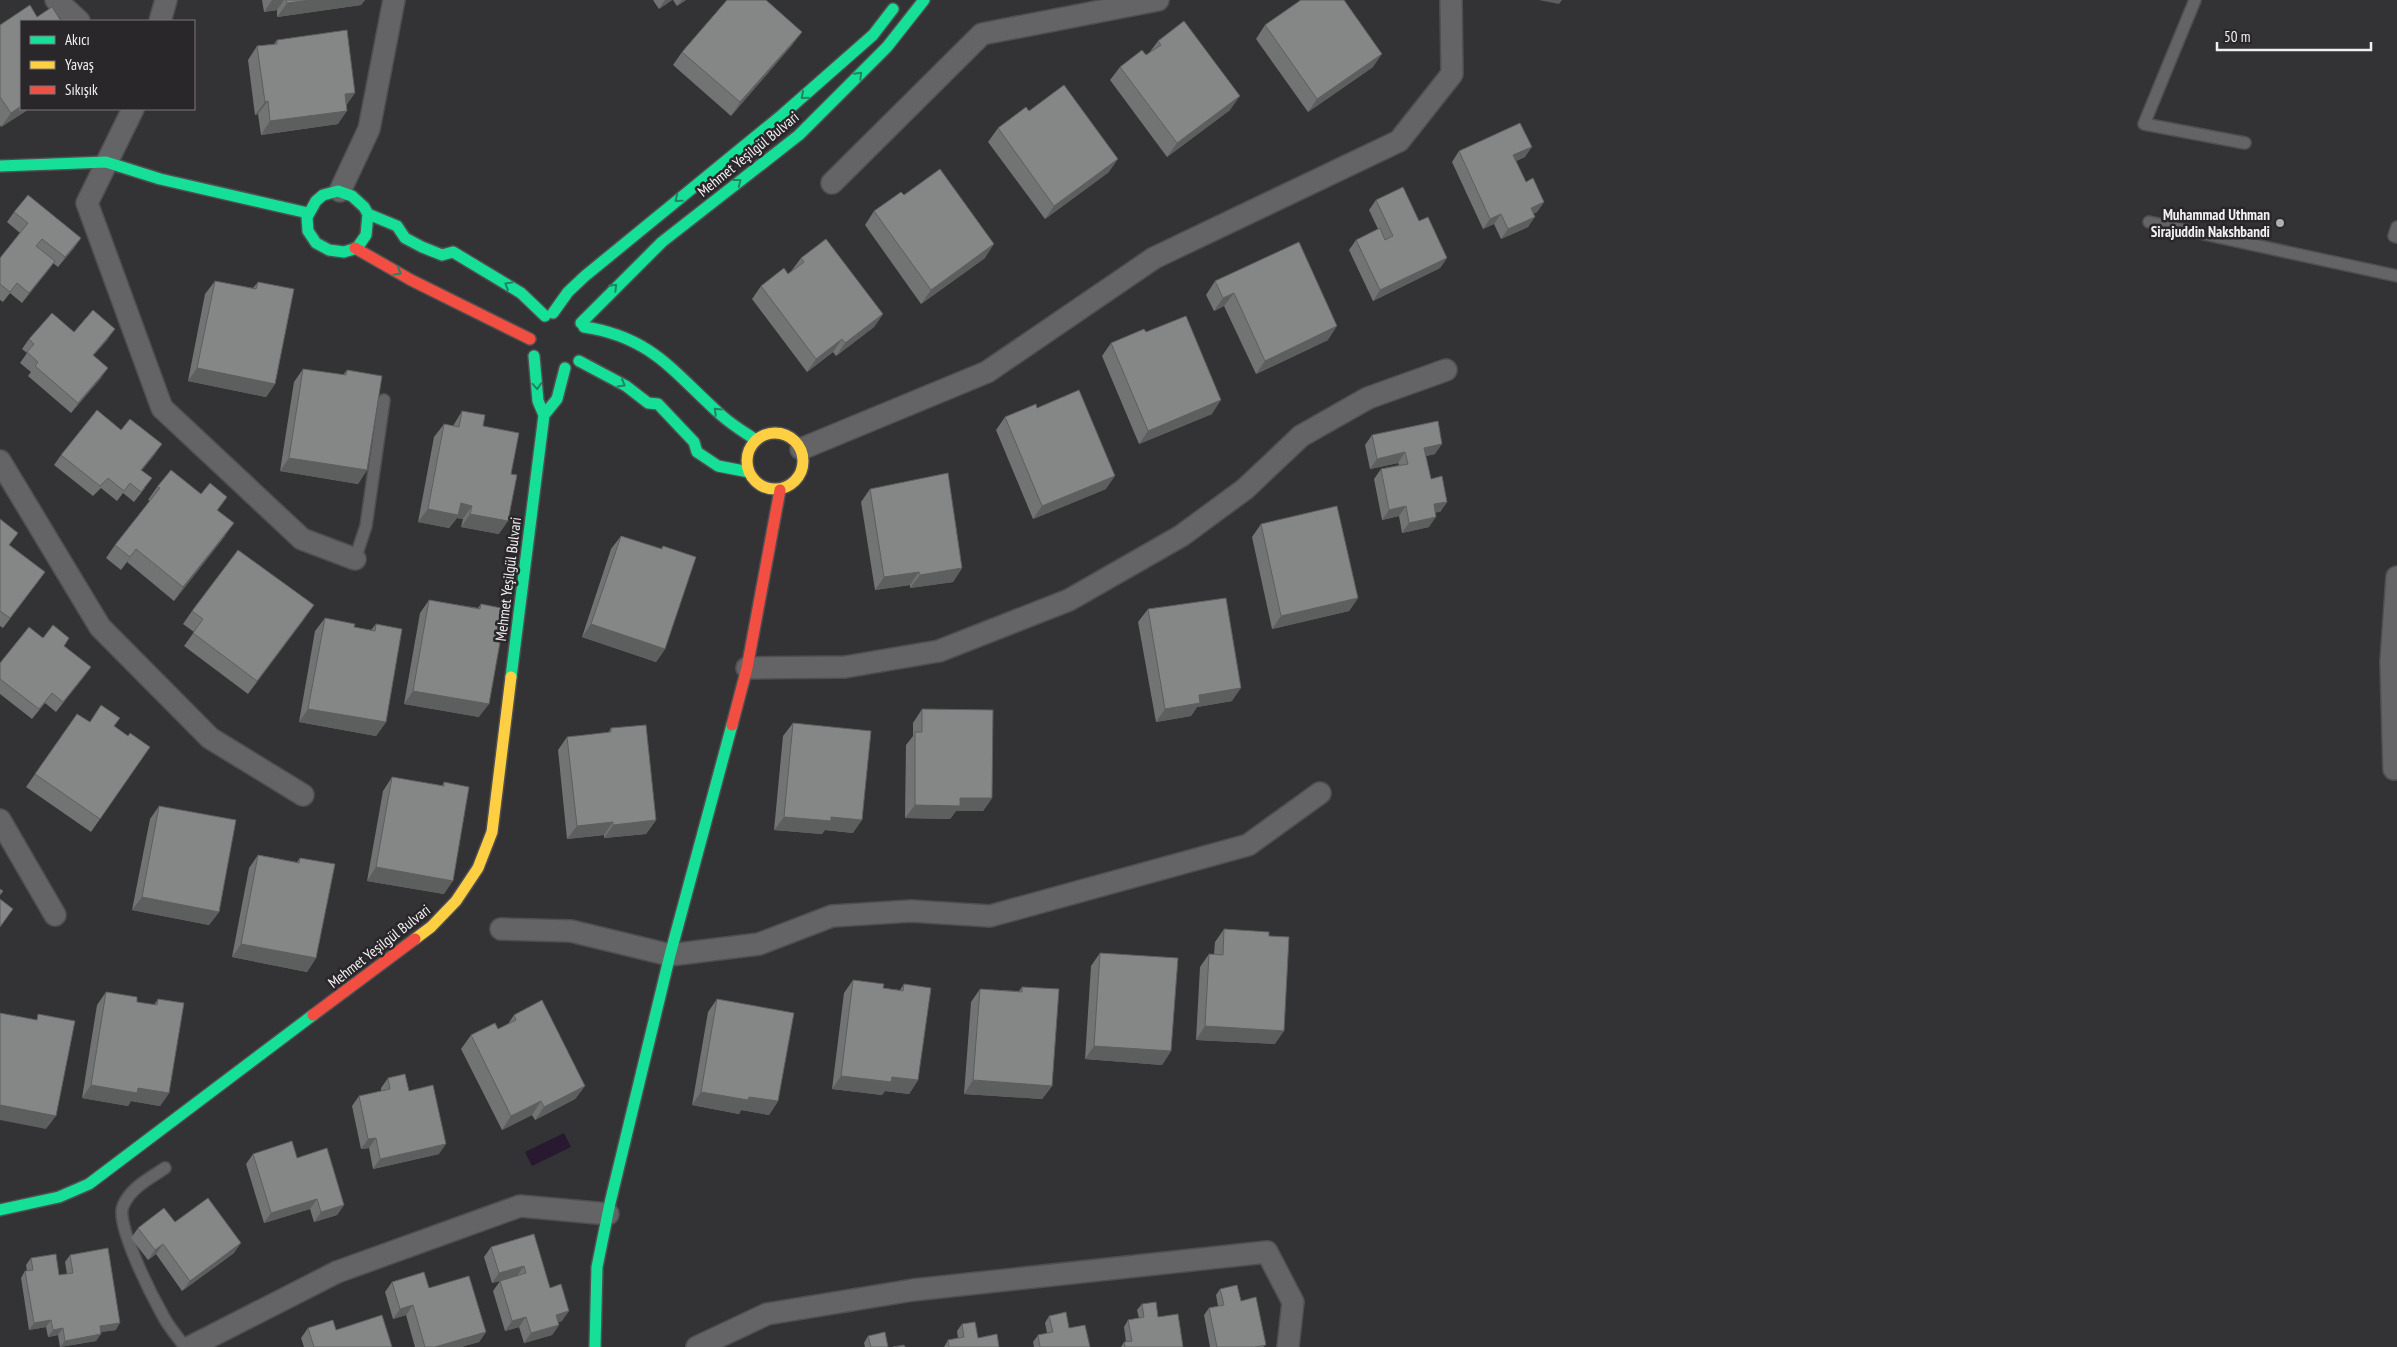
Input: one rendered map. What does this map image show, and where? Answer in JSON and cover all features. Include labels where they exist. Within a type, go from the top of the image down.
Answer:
[{"type":"street","points":[[56,0],[78,20]]},
{"type":"street","points":[[160,20],[166,0]]},
{"type":"street","points":[[340,191],[369,129],[394,0]]},
{"type":"street","name":"Mehmet Yeşilgül Bulvari","points":[[544,415],[538,401],[534,356],[540,324],[585,276],[782,115],[873,35],[900,0]]},
{"type":"street","name":"Mehmet Yeşilgül Bulvari","points":[[584,329],[662,242],[799,135],[887,47],[924,0]]},
{"type":"street","points":[[832,183],[982,34],[1158,0]]},
{"type":"street","points":[[801,449],[987,372],[1154,258],[1399,142],[1452,74],[1451,0]]},
{"type":"street","points":[[132,110],[87,203],[162,408],[302,539],[355,559]]},
{"type":"street","points":[[0,166],[106,162],[160,178],[308,213]]},
{"type":"street","points":[[340,191],[358,198],[368,214],[367,233],[355,248],[337,253],[319,246],[308,230],[308,213],[321,196],[340,191]]},
{"type":"street","points":[[368,214],[398,226],[410,225]]},
{"type":"street","points":[[398,226],[404,238],[442,255],[449,248],[521,293],[540,324]]},
{"type":"street","points":[[355,248],[411,280],[540,324],[571,315],[584,329],[616,331],[649,348],[722,417],[756,440]]},
{"type":"street","points":[[534,356],[549,367],[565,368],[582,357],[626,386],[648,408],[658,404],[694,442],[697,452]]},
{"type":"street","name":"Mehmet Yeşilgül Bulvari","points":[[0,1210],[59,1197],[89,1184],[432,928],[456,901],[478,868],[492,832],[544,415],[556,399],[565,368]]},
{"type":"street","points":[[747,668],[845,667],[939,651],[1069,600],[1181,536],[1245,489],[1301,436],[1368,398],[1446,370]]},
{"type":"street","points":[[768,434],[788,435],[796,441],[801,449],[804,459],[803,469],[797,480],[780,490],[771,490],[762,486],[754,480],[749,472],[747,457],[756,440],[768,434]]},
{"type":"street","points":[[681,447],[687,452],[697,452],[718,466],[749,472]]},
{"type":"street","points":[[0,461],[100,627],[210,738],[303,795]]},
{"type":"street","points":[[595,1347],[597,1267],[608,1214],[670,955],[747,668],[780,490]]},
{"type":"street","points":[[2394,769],[2391,662],[2397,577]]},
{"type":"street","points":[[501,929],[571,930],[670,955],[759,944],[832,916],[911,910],[990,916],[1248,846],[1320,793]]},
{"type":"street","points":[[0,820],[55,916]]},
{"type":"street","points":[[190,1347],[337,1272],[520,1206],[608,1214]]},
{"type":"street","points":[[697,1347],[767,1314],[913,1290],[1267,1252],[1293,1302],[1288,1347]]},
{"type":"lane","points":[[2195,0],[2144,124],[2245,143]]},
{"type":"lane","points":[[2149,222],[2397,276]]},
{"type":"lane","points":[[2397,227],[2394,236],[2397,237]]},
{"type":"lane","points":[[355,559],[366,526],[384,400]]},
{"type":"lane","points":[[165,1168],[132,1191],[122,1206],[121,1213],[131,1249],[146,1284],[162,1314],[185,1347]]},
{"type":"shaded area","points":[[564,1133],[571,1147],[532,1166],[525,1152]]},
{"type":"building","points":[[286,0],[312,0],[287,3]]},
{"type":"building","points":[[727,0],[766,0],[802,32],[740,102],[682,52]]},
{"type":"building","points":[[1301,0],[1344,0],[1382,54],[1317,99],[1265,25]]},
{"type":"building","points":[[30,5],[37,17],[52,7],[60,20],[20,20],[20,107],[11,113],[0,97],[0,25]]},
{"type":"building","points":[[1184,21],[1240,96],[1177,143],[1120,67],[1142,50],[1146,55],[1161,45],[1158,41]]},
{"type":"building","points":[[347,30],[355,93],[345,94],[347,111],[270,121],[268,101],[265,102],[257,46],[277,44],[277,40]]},
{"type":"building","points":[[1064,85],[1118,159],[1054,206],[998,128],[1026,107],[1029,111]]},
{"type":"building","points":[[1520,123],[1532,147],[1513,155],[1526,182],[1533,178],[1544,202],[1531,208],[1535,217],[1508,229],[1501,214],[1490,219],[1459,151]]},
{"type":"building","points":[[940,169],[994,244],[931,290],[874,211],[901,192],[904,195]]},
{"type":"building","points":[[1403,187],[1419,221],[1428,217],[1447,258],[1380,290],[1356,240],[1380,228],[1385,240],[1393,236],[1376,200]]},
{"type":"building","points":[[28,195],[81,238],[65,257],[42,239],[36,246],[55,261],[29,293],[17,283],[10,292],[0,284],[0,258],[28,223],[14,212]]},
{"type":"building","points":[[826,239],[883,314],[845,343],[842,339],[816,359],[761,286],[784,268],[788,274],[804,262],[801,258]]},
{"type":"building","points":[[1299,242],[1337,326],[1265,361],[1234,293],[1223,298],[1215,281]]},
{"type":"building","points":[[215,281],[256,289],[258,282],[294,289],[275,384],[197,368]]},
{"type":"building","points":[[93,310],[115,329],[93,355],[108,368],[78,403],[35,366],[38,362],[27,352],[34,344],[29,339],[52,313],[74,332]]},
{"type":"building","points":[[1186,316],[1221,400],[1148,431],[1111,343],[1144,329],[1146,332]]},
{"type":"building","points":[[303,369],[346,375],[347,370],[382,376],[367,470],[289,458]]},
{"type":"building","points":[[1079,390],[1115,476],[1042,506],[1005,417],[1036,404],[1037,408]]},
{"type":"building","points":[[97,410],[121,430],[130,419],[162,444],[141,470],[152,478],[141,492],[130,483],[124,491],[108,478],[100,486],[61,455]]},
{"type":"building","points":[[462,411],[485,415],[483,426],[519,433],[511,474],[517,475],[508,521],[470,514],[472,506],[461,503],[458,515],[428,509],[444,424],[459,427]]},
{"type":"building","points":[[1438,421],[1442,444],[1424,448],[1431,479],[1442,476],[1447,502],[1434,504],[1436,517],[1409,523],[1406,506],[1389,510],[1381,469],[1408,464],[1405,452],[1377,459],[1372,435]]},
{"type":"building","points":[[171,470],[201,494],[210,483],[227,497],[217,510],[234,523],[183,587],[136,549],[130,557],[115,545],[160,488],[157,487]]},
{"type":"building","points":[[948,473],[962,568],[920,575],[919,572],[884,577],[870,489]]},
{"type":"building","points":[[1337,506],[1358,598],[1281,616],[1261,524]]},
{"type":"building","points":[[0,519],[18,533],[9,545],[45,572],[10,618],[0,611]]},
{"type":"building","points":[[621,536],[662,549],[663,546],[696,557],[665,649],[591,624]]},
{"type":"building","points":[[238,550],[314,605],[257,681],[193,633],[203,619],[192,611]]},
{"type":"building","points":[[1226,598],[1241,688],[1199,695],[1200,703],[1165,709],[1148,609]]},
{"type":"building","points":[[429,600],[480,609],[481,604],[506,609],[489,704],[413,691]]},
{"type":"building","points":[[325,618],[355,624],[354,627],[375,631],[376,624],[402,629],[386,722],[308,709]]},
{"type":"building","points":[[53,625],[69,638],[64,646],[91,667],[63,702],[52,693],[39,709],[0,679],[0,663],[29,627],[43,638]]},
{"type":"building","points":[[101,705],[120,718],[114,726],[128,736],[130,733],[150,747],[100,819],[35,774],[77,714],[90,722]]},
{"type":"building","points":[[922,709],[993,710],[992,798],[960,798],[960,806],[915,805],[915,732],[922,732]]},
{"type":"building","points":[[793,723],[871,731],[862,820],[831,817],[831,821],[784,817]]},
{"type":"building","points":[[646,725],[656,820],[613,825],[613,822],[577,826],[567,737],[611,732],[611,728]]},
{"type":"building","points":[[392,777],[444,786],[444,782],[469,787],[453,881],[376,867]]},
{"type":"building","points":[[159,806],[236,820],[219,912],[142,897]]},
{"type":"building","points":[[258,855],[299,863],[300,858],[335,864],[316,958],[241,944]]},
{"type":"building","points":[[0,899],[13,909],[0,927]]},
{"type":"building","points":[[1224,929],[1269,932],[1269,936],[1289,937],[1284,1031],[1205,1026],[1209,954],[1223,955]]},
{"type":"building","points":[[1100,953],[1178,958],[1171,1051],[1094,1046]]},
{"type":"building","points":[[853,980],[884,984],[883,988],[903,991],[904,984],[931,988],[918,1080],[892,1077],[891,1082],[841,1076]]},
{"type":"building","points":[[1022,987],[1059,989],[1052,1086],[973,1080],[980,989],[1022,992]]},
{"type":"building","points":[[106,992],[137,997],[137,1002],[157,1005],[158,999],[184,1003],[169,1093],[138,1088],[137,1093],[91,1085]]},
{"type":"building","points":[[717,999],[794,1013],[778,1101],[749,1097],[748,1100],[701,1092]]},
{"type":"building","points":[[542,1000],[585,1086],[544,1107],[541,1101],[511,1116],[471,1035],[495,1023],[498,1029],[516,1020],[514,1015]]},
{"type":"building","points":[[0,1013],[37,1020],[38,1014],[75,1021],[56,1116],[0,1105]]},
{"type":"building","points":[[405,1074],[409,1091],[433,1085],[446,1144],[380,1159],[376,1138],[368,1139],[359,1096],[390,1089],[388,1078]]},
{"type":"building","points":[[292,1141],[297,1158],[327,1148],[344,1205],[321,1212],[317,1199],[271,1213],[253,1154]]},
{"type":"building","points":[[208,1198],[241,1243],[190,1281],[163,1244],[155,1250],[138,1228],[164,1208],[175,1222]]},
{"type":"building","points":[[534,1234],[550,1288],[561,1284],[569,1311],[556,1315],[559,1325],[531,1333],[526,1317],[512,1321],[500,1281],[526,1273],[524,1266],[499,1273],[491,1247]]},
{"type":"building","points":[[108,1248],[120,1323],[100,1326],[101,1334],[65,1341],[63,1328],[53,1330],[51,1320],[34,1323],[25,1271],[33,1270],[31,1258],[56,1254],[59,1275],[73,1273],[70,1255]]},
{"type":"building","points":[[424,1272],[429,1288],[469,1276],[486,1332],[435,1347],[425,1347],[413,1305],[400,1309],[392,1282]]},
{"type":"building","points":[[1237,1285],[1241,1301],[1256,1297],[1266,1345],[1255,1347],[1217,1347],[1209,1308],[1224,1305],[1220,1289]]},
{"type":"building","points":[[1156,1302],[1158,1317],[1178,1314],[1183,1347],[1125,1347],[1124,1342],[1132,1341],[1128,1320],[1144,1317],[1142,1304]]},
{"type":"building","points":[[1066,1312],[1069,1328],[1085,1325],[1090,1347],[1040,1347],[1038,1335],[1053,1332],[1049,1316]]},
{"type":"building","points":[[382,1315],[392,1347],[314,1347],[308,1328],[333,1320],[336,1330]]},
{"type":"building","points":[[975,1322],[978,1338],[997,1334],[999,1347],[949,1347],[948,1340],[964,1337],[962,1324]]},
{"type":"building","points":[[885,1332],[888,1347],[871,1347],[868,1336]]},
{"type":"traffic: fast","points":[[581,323],[662,242],[799,135],[887,47],[924,0]]},
{"type":"traffic: fast","points":[[553,313],[568,292],[585,276],[782,115],[873,35],[893,9]]},
{"type":"traffic: fast","points":[[0,166],[106,162],[160,179],[308,213]]},
{"type":"traffic: fast","points":[[368,214],[366,235],[357,248],[344,252],[329,250],[316,243],[308,231],[307,217],[316,201],[323,195],[338,191],[352,196],[364,207],[368,214],[397,226],[405,238],[442,255],[453,252],[521,293],[545,316]]},
{"type":"traffic: fast","points":[[584,327],[607,332],[645,348],[675,371],[725,419],[756,440]]},
{"type":"traffic: fast","points":[[534,356],[538,401],[544,415]]},
{"type":"traffic: fast","points":[[579,361],[626,386],[648,403],[658,404],[694,442],[697,452],[718,466],[749,472]]},
{"type":"traffic: fast","points":[[511,677],[544,415],[557,399],[565,368]]},
{"type":"traffic: fast","points":[[595,1347],[597,1267],[610,1203],[670,955],[732,725]]},
{"type":"traffic: fast","points":[[0,1210],[59,1197],[89,1184],[313,1015]]},
{"type":"traffic: slow","points":[[769,433],[781,433],[791,437],[799,445],[803,461],[799,477],[791,485],[781,489],[769,489],[759,485],[751,477],[747,467],[747,455],[751,445],[759,437],[769,433]]},
{"type":"traffic: slow","points":[[415,939],[431,927],[456,901],[478,868],[492,832],[511,677]]},
{"type":"traffic: jam","points":[[355,248],[411,280],[530,339]]},
{"type":"traffic: jam","points":[[732,725],[747,668],[780,490]]},
{"type":"traffic: jam","points":[[313,1015],[415,939]]},
{"type":"place","name":"Muhammad Uthman Sirajuddin Nakshbandi","points":[[2280,223]]}]
